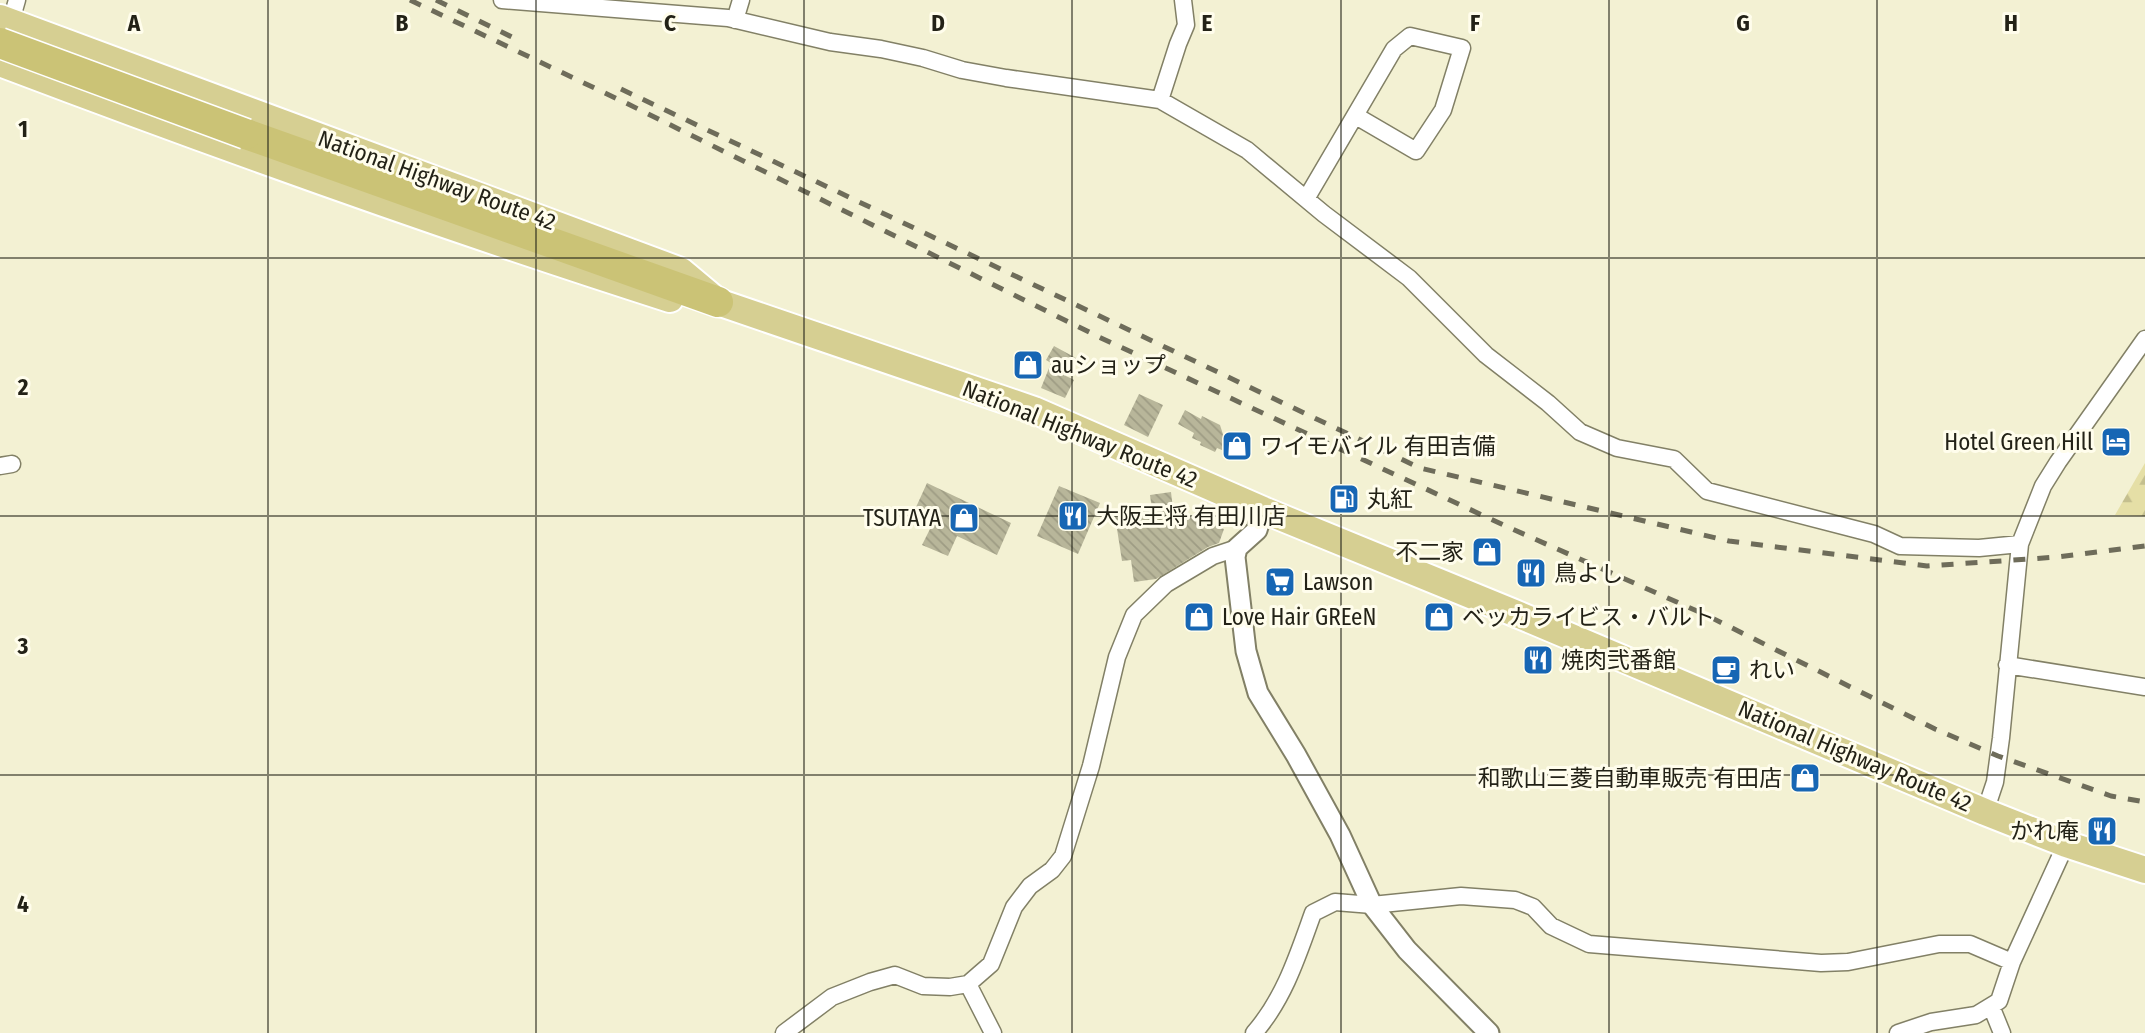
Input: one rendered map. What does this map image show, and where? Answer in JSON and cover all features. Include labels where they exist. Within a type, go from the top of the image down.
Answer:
[{"type":"highway","points":[[6,25],[246,134],[718,302]]},
{"type":"highway","name":"National Highway Route 42","points":[[6,25],[681,271],[718,302],[1034,410],[1263,510],[2066,845],[2145,870]]},
{"type":"highway","name":"National Highway Route 42","points":[[0,63],[515,250],[690,306],[868,352]]},
{"type":"street","points":[[502,0],[735,20],[830,42],[923,58],[962,70],[1160,100],[1247,150],[1409,278],[1486,355],[1548,403],[1580,432],[1617,448],[1674,459],[1707,491],[1874,534],[1900,546],[1979,548],[2020,544]]},
{"type":"street","points":[[735,20],[741,0]]},
{"type":"street","points":[[1160,100],[1186,25],[1183,0]]},
{"type":"street","points":[[1306,199],[1394,49],[1402,40],[1409,36],[1417,37],[1462,48],[1443,110],[1416,151],[1356,116]]},
{"type":"street","points":[[1985,811],[1994,782],[2001,738],[2020,544],[2043,486],[2145,339]]},
{"type":"street","points":[[784,1033],[832,997],[870,982],[895,975],[923,986],[950,987],[968,984],[991,964],[1014,907],[1030,886],[1052,870],[1063,856],[1091,766],[1118,657],[1134,615],[1167,584],[1213,556],[1237,548],[1257,530],[1263,510]]},
{"type":"street","points":[[1237,548],[1246,651],[1258,693],[1340,835],[1372,905],[1407,950],[1489,1033]]},
{"type":"street","points":[[2007,665],[2145,687]]},
{"type":"street","points":[[1898,1033],[1931,1022],[1976,1015],[1999,1001],[2012,961],[2066,845]]},
{"type":"street","points":[[1254,1033],[1268,1018],[1293,969],[1313,913],[1335,902],[1372,905],[1461,896],[1515,900],[1533,908],[1551,926],[1589,944],[1622,948],[1821,963],[1848,962],[1939,944],[1970,944],[2012,961]]},
{"type":"street","points":[[968,984],[993,1033]]},
{"type":"street","points":[[1991,1006],[2002,1033]]},
{"type":"green space","points":[[2145,463],[2145,516],[2115,515]]},
{"type":"building","points":[[1054,346],[1076,358],[1066,376],[1074,380],[1065,398],[1041,388],[1051,363],[1046,360]]},
{"type":"building","points":[[1139,394],[1163,405],[1148,437],[1124,425]]},
{"type":"building","points":[[1185,410],[1220,425],[1229,453],[1217,448],[1215,452],[1192,438],[1194,433],[1178,424]]},
{"type":"building","points":[[927,483],[1011,523],[997,555],[957,536],[948,556],[922,545],[932,525],[912,516]]},
{"type":"building","points":[[1059,486],[1100,503],[1078,554],[1037,536]]},
{"type":"building","points":[[1171,492],[1173,509],[1224,529],[1219,543],[1156,579],[1134,582],[1131,560],[1122,561],[1115,516],[1152,510],[1150,495]]},
{"type":"railway","points":[[410,0],[626,103],[1099,337],[1510,528],[1706,615],[1935,729],[1998,756],[2111,796],[2145,802]]},
{"type":"railway","points":[[436,0],[520,41]]},
{"type":"railway","points":[[621,89],[1420,468],[1729,541],[1927,566],[2058,557],[2145,546]]},
{"type":"place","name":"auショップ","points":[[1028,365]]},
{"type":"place","name":"Hotel Green Hill","points":[[2116,442]]},
{"type":"place","name":"ワイモバイル 有田吉備","points":[[1237,446]]},
{"type":"place","name":"丸紅","points":[[1344,499]]},
{"type":"place","name":"大阪王将 有田川店","points":[[1073,516]]},
{"type":"place","name":"TSUTAYA","points":[[964,518]]},
{"type":"place","name":"不二家","points":[[1487,552]]},
{"type":"place","name":"鳥よし","points":[[1531,573]]},
{"type":"place","name":"Lawson","points":[[1280,582]]},
{"type":"place","name":"Love Hair GREeN","points":[[1199,617]]},
{"type":"place","name":"ベッカライビス・バルト","points":[[1439,617]]},
{"type":"place","name":"焼肉弐番館","points":[[1538,660]]},
{"type":"place","name":"れい","points":[[1726,670]]},
{"type":"place","name":"和歌山三菱自動車販売 有田店","points":[[1805,778]]},
{"type":"place","name":"かれ庵","points":[[2102,831]]}]
